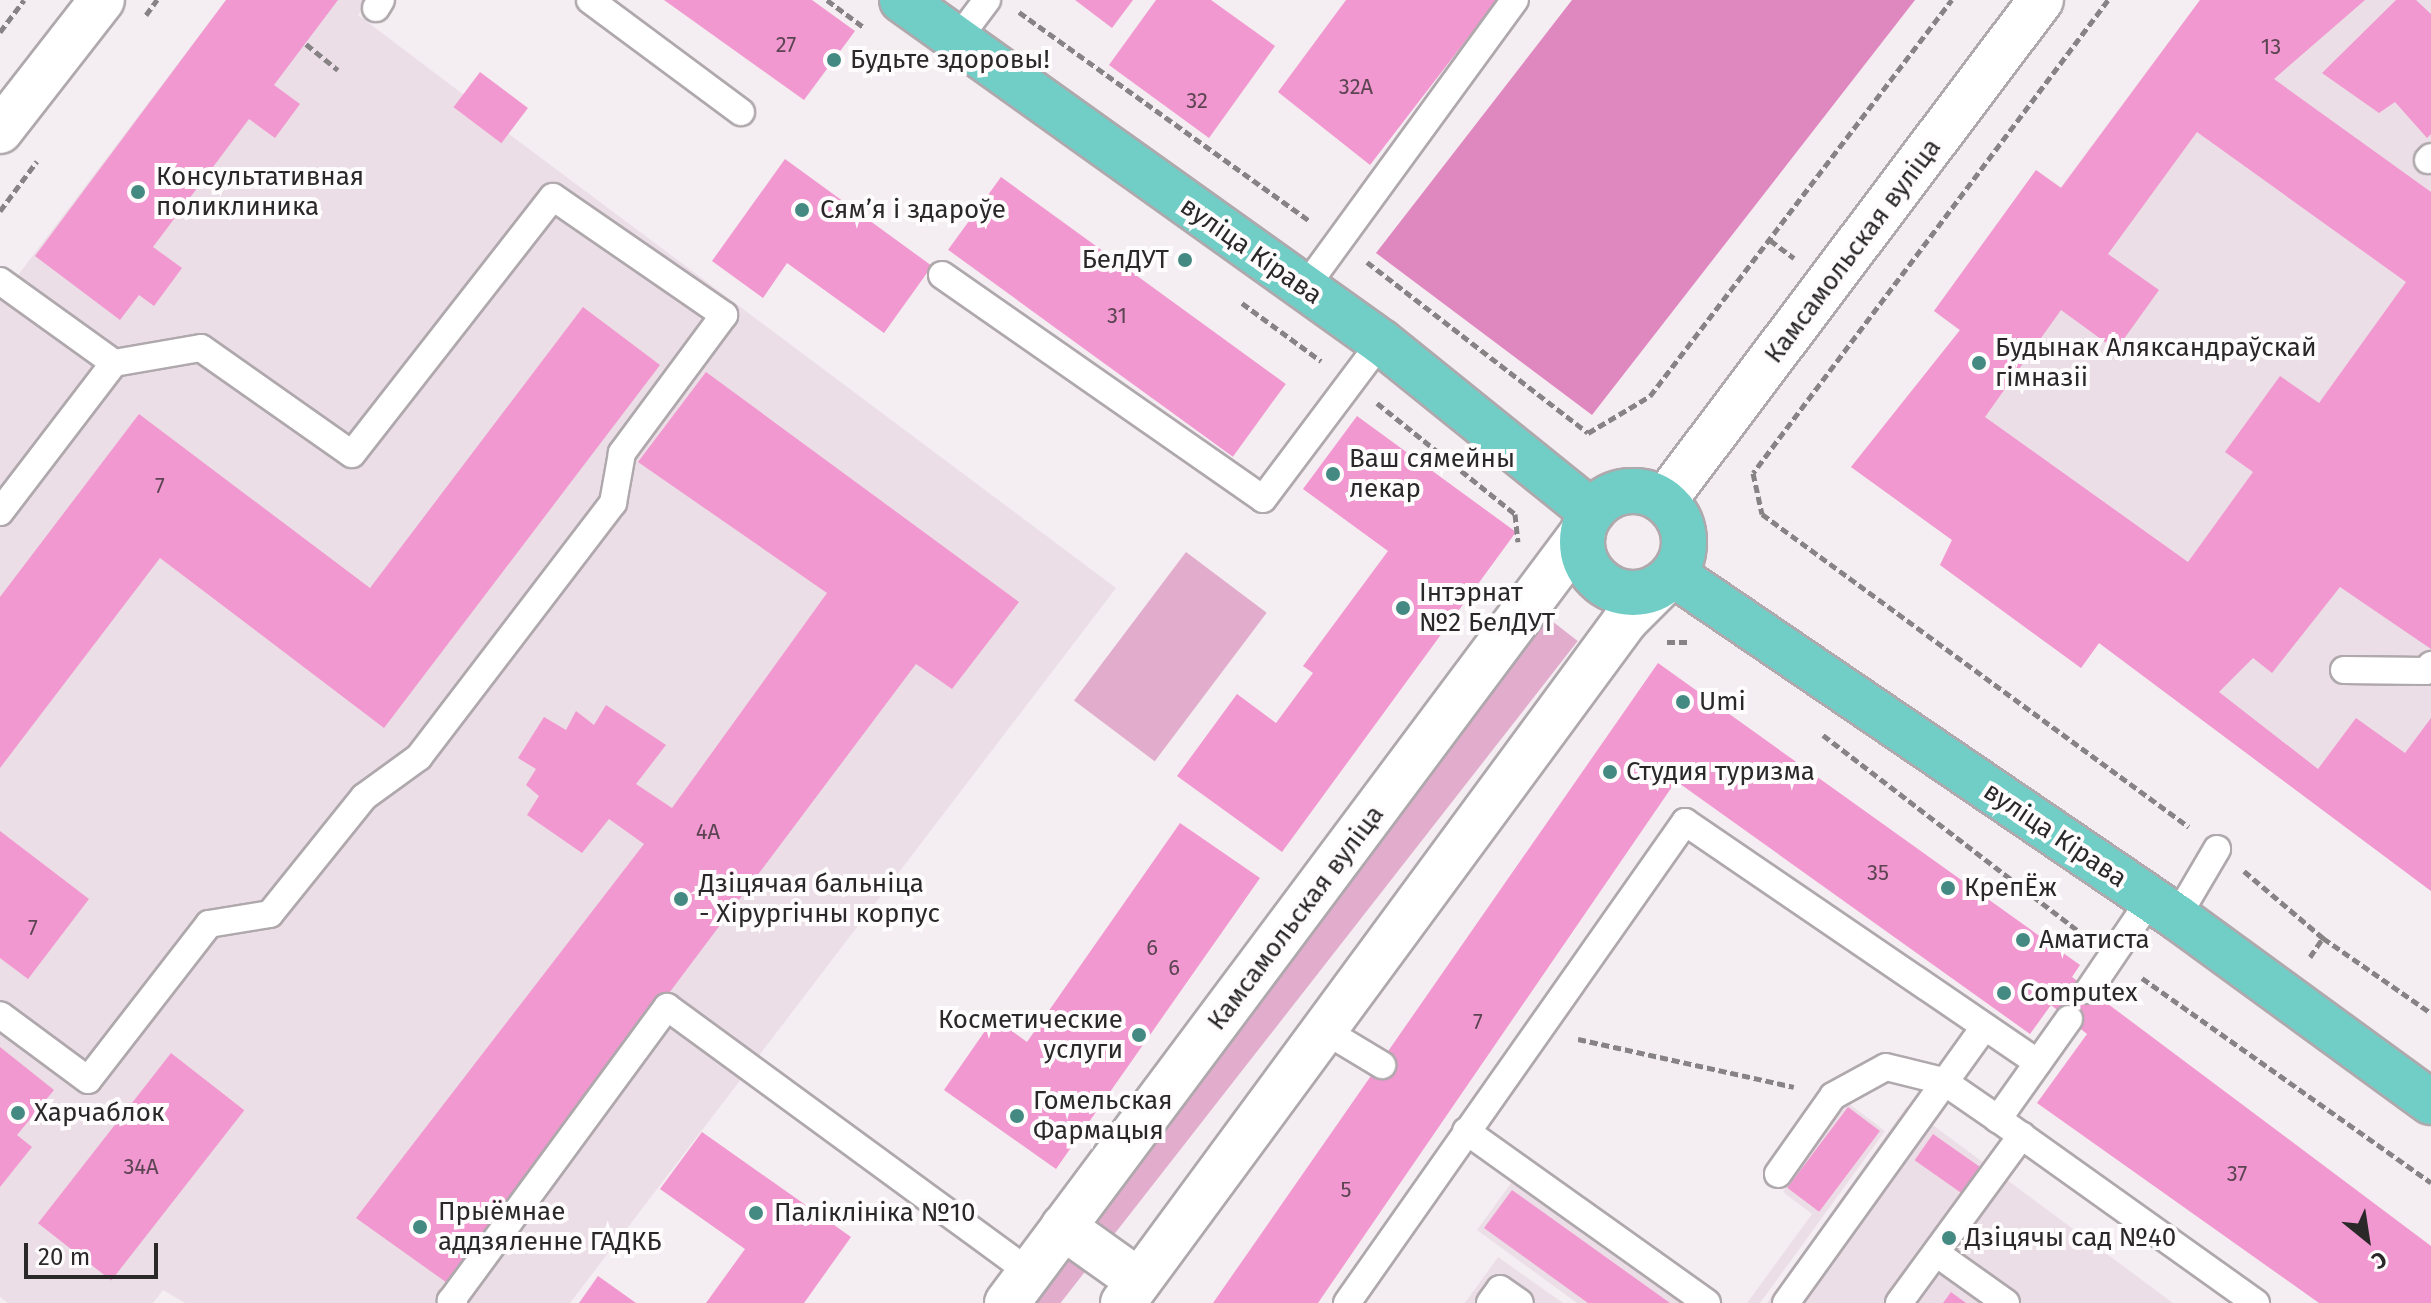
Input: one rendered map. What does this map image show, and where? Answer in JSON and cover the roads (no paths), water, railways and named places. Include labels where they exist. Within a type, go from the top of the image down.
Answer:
[{"type":"main road","name":"вуліца Кірава","points":[[902,0],[1381,342],[1588,522]]},
{"type":"main road","points":[[1633,491],[1664,501],[1679,519],[1685,543],[1667,580],[1645,592],[1611,589],[1587,565],[1588,522],[1603,500],[1633,491]]},
{"type":"main road","name":"вуліца Кірава","points":[[1667,580],[2164,908],[2431,1102]]},
{"type":"street","points":[[0,131],[102,0]]},
{"type":"street","name":"Камсамольская вуліца","points":[[1664,501],[2041,0]]},
{"type":"street","name":"Камсамольская вуліца","points":[[1018,1288],[1588,522]]},
{"type":"street","points":[[1063,1227],[1131,1292],[1625,621],[1667,580]]},
{"type":"lane","points":[[590,0],[741,112]]},
{"type":"lane","points":[[957,40],[987,0]]},
{"type":"lane","points":[[1304,289],[1515,0]]},
{"type":"lane","points":[[0,512],[114,363],[201,348],[352,454],[553,197],[724,315],[622,453],[613,503],[419,757],[364,797],[270,914],[209,924],[88,1080],[0,1015]]},
{"type":"lane","points":[[942,275],[1263,499],[1381,342]]},
{"type":"lane","points":[[0,281],[114,363]]},
{"type":"lane","points":[[2344,670],[2426,671],[2431,665]]},
{"type":"lane","points":[[1347,1303],[1685,822],[2038,1063]]},
{"type":"lane","points":[[2089,990],[2217,849]]},
{"type":"lane","points":[[454,1303],[451,1301],[667,1007],[747,1065],[1018,1288]]},
{"type":"lane","points":[[1998,1119],[2069,1019]]},
{"type":"lane","points":[[1786,1303],[1984,1027]]},
{"type":"lane","points":[[1324,1030],[1382,1065]]},
{"type":"lane","points":[[1778,1174],[1833,1096],[1886,1067],[1943,1081],[2256,1303]]},
{"type":"lane","points":[[1466,1131],[1707,1303]]},
{"type":"lane","points":[[1899,1303],[2022,1135]]},
{"type":"lane","points":[[1936,1253],[2006,1303]]},
{"type":"lane","points":[[1490,1303],[1500,1289],[1520,1303]]},
{"type":"place","name":"Будьте здоровы!","points":[[834,60]]},
{"type":"place","name":"Консультативная поликлиника","points":[[138,192]]},
{"type":"place","name":"Сямʼя і здароўе","points":[[802,210]]},
{"type":"place","name":"БелДУТ","points":[[1185,260]]},
{"type":"place","name":"Будынак Аляксандраўскай гімназіі","points":[[1979,363]]},
{"type":"place","name":"Ваш сямейны лекар","points":[[1333,474]]},
{"type":"place","name":"Інтэрнат №2 БелДУТ","points":[[1403,608]]},
{"type":"place","name":"Umi","points":[[1683,702]]},
{"type":"place","name":"Студия туризма","points":[[1610,772]]},
{"type":"place","name":"КрепЁж","points":[[1948,888]]},
{"type":"place","name":"Дзіцячая бальніца - Хірургічны корпус","points":[[681,899]]},
{"type":"place","name":"Аматиста","points":[[2023,940]]},
{"type":"place","name":"Computex","points":[[2004,993]]},
{"type":"place","name":"Косметические услуги","points":[[1139,1035]]},
{"type":"place","name":"Харчаблок","points":[[18,1113]]},
{"type":"place","name":"Гомельская Фармацыя","points":[[1017,1116]]},
{"type":"place","name":"Паліклініка №10","points":[[756,1213]]},
{"type":"place","name":"Прыёмнае аддзяленне ГАДКБ","points":[[420,1227]]},
{"type":"place","name":"Дзіцячы сад №40","points":[[1949,1238]]}]
